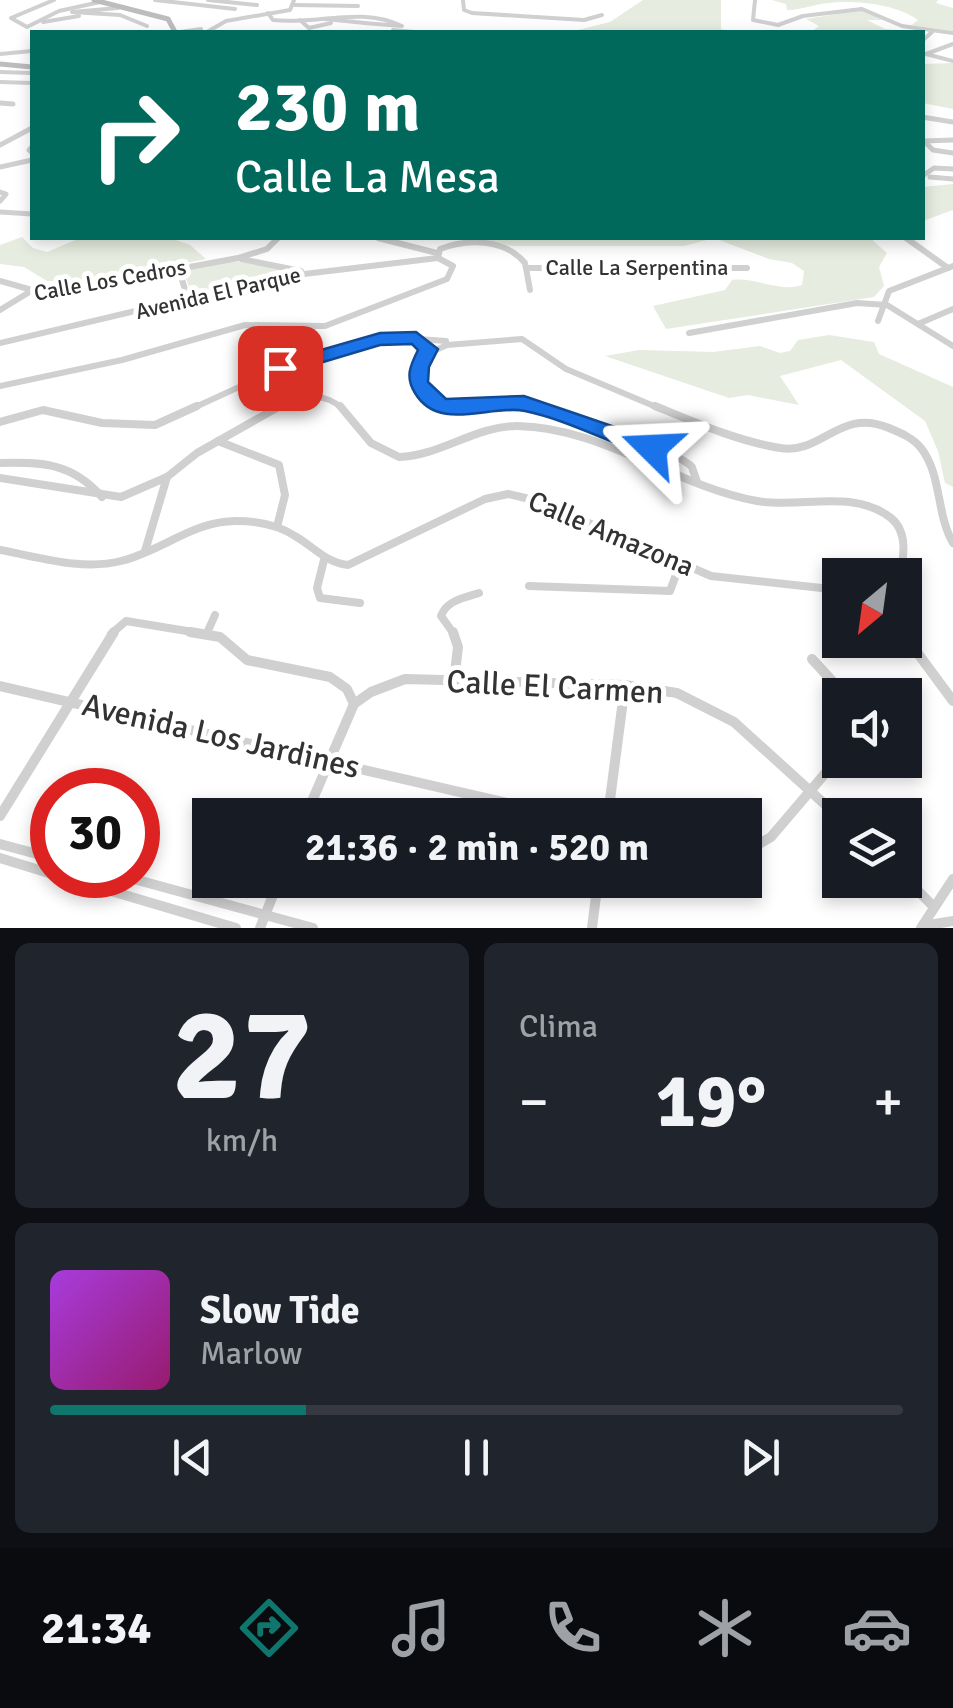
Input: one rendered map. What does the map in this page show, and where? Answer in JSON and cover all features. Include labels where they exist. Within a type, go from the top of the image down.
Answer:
[{"type":"street","points":[[54,0],[11,18],[25,26],[98,16],[144,29]]},
{"type":"street","points":[[151,14],[155,0],[235,9]]},
{"type":"street","points":[[172,6],[186,0]]},
{"type":"street","points":[[208,0],[255,3]]},
{"type":"street","points":[[463,0],[464,10],[472,12],[584,20],[602,15]]},
{"type":"street","points":[[756,0],[753,20],[766,25],[860,8],[900,25],[953,33]]},
{"type":"street","points":[[39,23],[59,11],[97,1],[171,20],[177,30]]},
{"type":"street","points":[[206,14],[228,1]]},
{"type":"street","points":[[211,30],[221,22],[290,10],[294,2],[358,6]]},
{"type":"street","points":[[192,12],[203,5]]},
{"type":"street","points":[[125,8],[72,12],[125,16],[144,29]]},
{"type":"street","points":[[268,14],[279,22],[308,19],[377,16],[402,26],[308,19]]},
{"type":"street","points":[[300,20],[310,28],[331,23]]},
{"type":"street","points":[[364,23],[393,30]]},
{"type":"street","points":[[193,30],[201,29]]},
{"type":"street","points":[[389,29],[397,30]]},
{"type":"street","points":[[925,37],[930,31]]},
{"type":"street","points":[[953,44],[926,54],[953,61]]},
{"type":"street","points":[[0,54],[30,52]]},
{"type":"street","points":[[0,64],[30,70]]},
{"type":"street","points":[[0,72],[30,70]]},
{"type":"street","points":[[0,82],[30,83]]},
{"type":"street","points":[[0,103],[13,104]]},
{"type":"street","points":[[925,117],[953,122]]},
{"type":"street","points":[[0,144],[30,129]]},
{"type":"street","points":[[925,142],[932,138],[953,140]]},
{"type":"street","points":[[925,144],[933,150],[953,153]]},
{"type":"street","points":[[0,167],[30,154]]},
{"type":"street","points":[[926,178],[936,168],[953,169]]},
{"type":"street","points":[[926,178],[953,180]]},
{"type":"street","points":[[0,192],[6,194],[0,201]]},
{"type":"street","points":[[0,212],[30,214]]},
{"type":"street","name":"Calle Los Cedros","points":[[1,309],[32,290],[53,285],[97,284],[238,258],[267,249],[276,240]]},
{"type":"street","points":[[0,386],[88,368],[245,326],[325,326],[453,272],[452,266],[438,255],[385,240]]},
{"type":"street","points":[[909,240],[950,267]]},
{"type":"street","name":"Avenida El Parque","points":[[0,343],[305,272],[438,255],[454,242],[512,252],[527,268]]},
{"type":"street","points":[[238,258],[305,272]]},
{"type":"street","points":[[878,321],[888,305],[889,291],[950,267]]},
{"type":"street","points":[[178,268],[188,299]]},
{"type":"street","points":[[527,268],[530,290]]},
{"type":"street","name":"Calle La Serpentina","points":[[527,268],[747,268]]},
{"type":"street","points":[[0,280],[32,290]]},
{"type":"street","points":[[688,334],[850,304],[888,305],[953,346]]},
{"type":"street","points":[[918,324],[951,312]]},
{"type":"street","points":[[416,338],[426,344],[428,352]]},
{"type":"street","points":[[0,422],[37,410],[102,423],[155,426],[296,361],[380,339],[524,340],[562,367],[692,419],[780,448],[804,446],[842,422],[865,421],[896,430],[914,440],[927,455],[936,508],[953,543]]},
{"type":"street","points":[[455,342],[428,352],[419,367],[418,382],[426,395],[441,406],[524,403],[548,408],[679,459],[692,467],[697,482]]},
{"type":"street","points":[[0,478],[122,497],[167,476],[286,401],[308,394],[339,404],[368,440],[399,458],[420,456],[486,430],[527,427],[579,440],[762,502],[852,504],[887,514],[897,524],[903,539],[901,558]]},
{"type":"street","points":[[218,441],[280,465],[286,496],[277,527]]},
{"type":"street","points":[[0,462],[67,466],[87,479],[102,496]]},
{"type":"street","points":[[145,551],[167,476]]},
{"type":"street","name":"Calle Amazona","points":[[324,560],[358,563],[485,500],[508,494],[538,501],[680,564],[725,578],[822,588]]},
{"type":"street","points":[[0,550],[106,564],[213,522],[243,521],[277,527],[301,540],[324,560],[317,588],[320,598],[360,603]]},
{"type":"street","points":[[529,586],[670,591],[680,564]]},
{"type":"street","points":[[454,681],[461,650],[442,610],[479,593]]},
{"type":"street","points":[[207,634],[215,615]]},
{"type":"street","points":[[0,816],[113,629],[126,620],[207,634],[227,642],[246,660],[330,677],[347,689],[354,704],[313,798]]},
{"type":"street","points":[[921,658],[953,701]]},
{"type":"street","points":[[812,659],[829,678]]},
{"type":"street","name":"Calle El Carmen","points":[[354,704],[396,680],[625,685],[676,693],[734,722],[822,802]]},
{"type":"street","points":[[610,798],[625,685]]},
{"type":"street","name":"Avenida Los Jardines","points":[[0,686],[488,798]]},
{"type":"street","points":[[762,842],[771,837],[822,778]]},
{"type":"street","points":[[0,844],[30,852]]},
{"type":"street","points":[[0,858],[30,867]]},
{"type":"street","points":[[922,927],[953,879]]},
{"type":"street","points":[[160,886],[313,928]]},
{"type":"street","points":[[922,895],[934,907]]},
{"type":"street","points":[[135,898],[236,928]]},
{"type":"street","points":[[260,928],[272,898]]},
{"type":"street","points":[[592,928],[596,898]]},
{"type":"street","points":[[922,927],[953,922]]},
{"type":"shaded area","points":[[643,0],[721,0],[721,29],[725,30],[578,30],[610,22]]},
{"type":"shaded area","points":[[772,0],[938,0],[936,3],[953,8],[953,31],[912,25],[918,20],[875,4],[839,2],[787,10],[786,4]]},
{"type":"shaded area","points":[[861,10],[884,20],[867,20],[897,30],[814,30],[819,26],[806,19]]},
{"type":"shaded area","points":[[953,63],[953,109],[925,103],[925,64]]},
{"type":"shaded area","points":[[953,184],[953,210],[925,220],[925,187]]},
{"type":"shaded area","points":[[22,237],[33,248],[47,252],[75,240],[176,240],[190,245],[206,259],[103,280],[47,281],[24,267],[0,264],[0,245]]},
{"type":"shaded area","points":[[479,240],[706,240],[684,246],[513,246]]},
{"type":"shaded area","points":[[719,240],[872,240],[887,253],[879,267],[884,286],[874,297],[666,329],[653,306],[725,290],[732,280],[785,287],[802,285],[804,271],[792,263],[769,259]]},
{"type":"shaded area","points":[[233,261],[291,270],[192,296],[183,270]]},
{"type":"shaded area","points":[[829,335],[874,342],[879,354],[953,387],[953,487],[945,483],[938,451],[925,421],[841,360],[780,376],[799,405],[748,395],[729,398],[605,356],[639,350],[713,352],[760,346],[780,353],[790,351],[798,340]]},
{"type":"route","points":[[280,368],[380,339],[416,338],[428,349],[419,367],[418,382],[426,395],[441,406],[524,403],[548,408],[652,448]]}]
